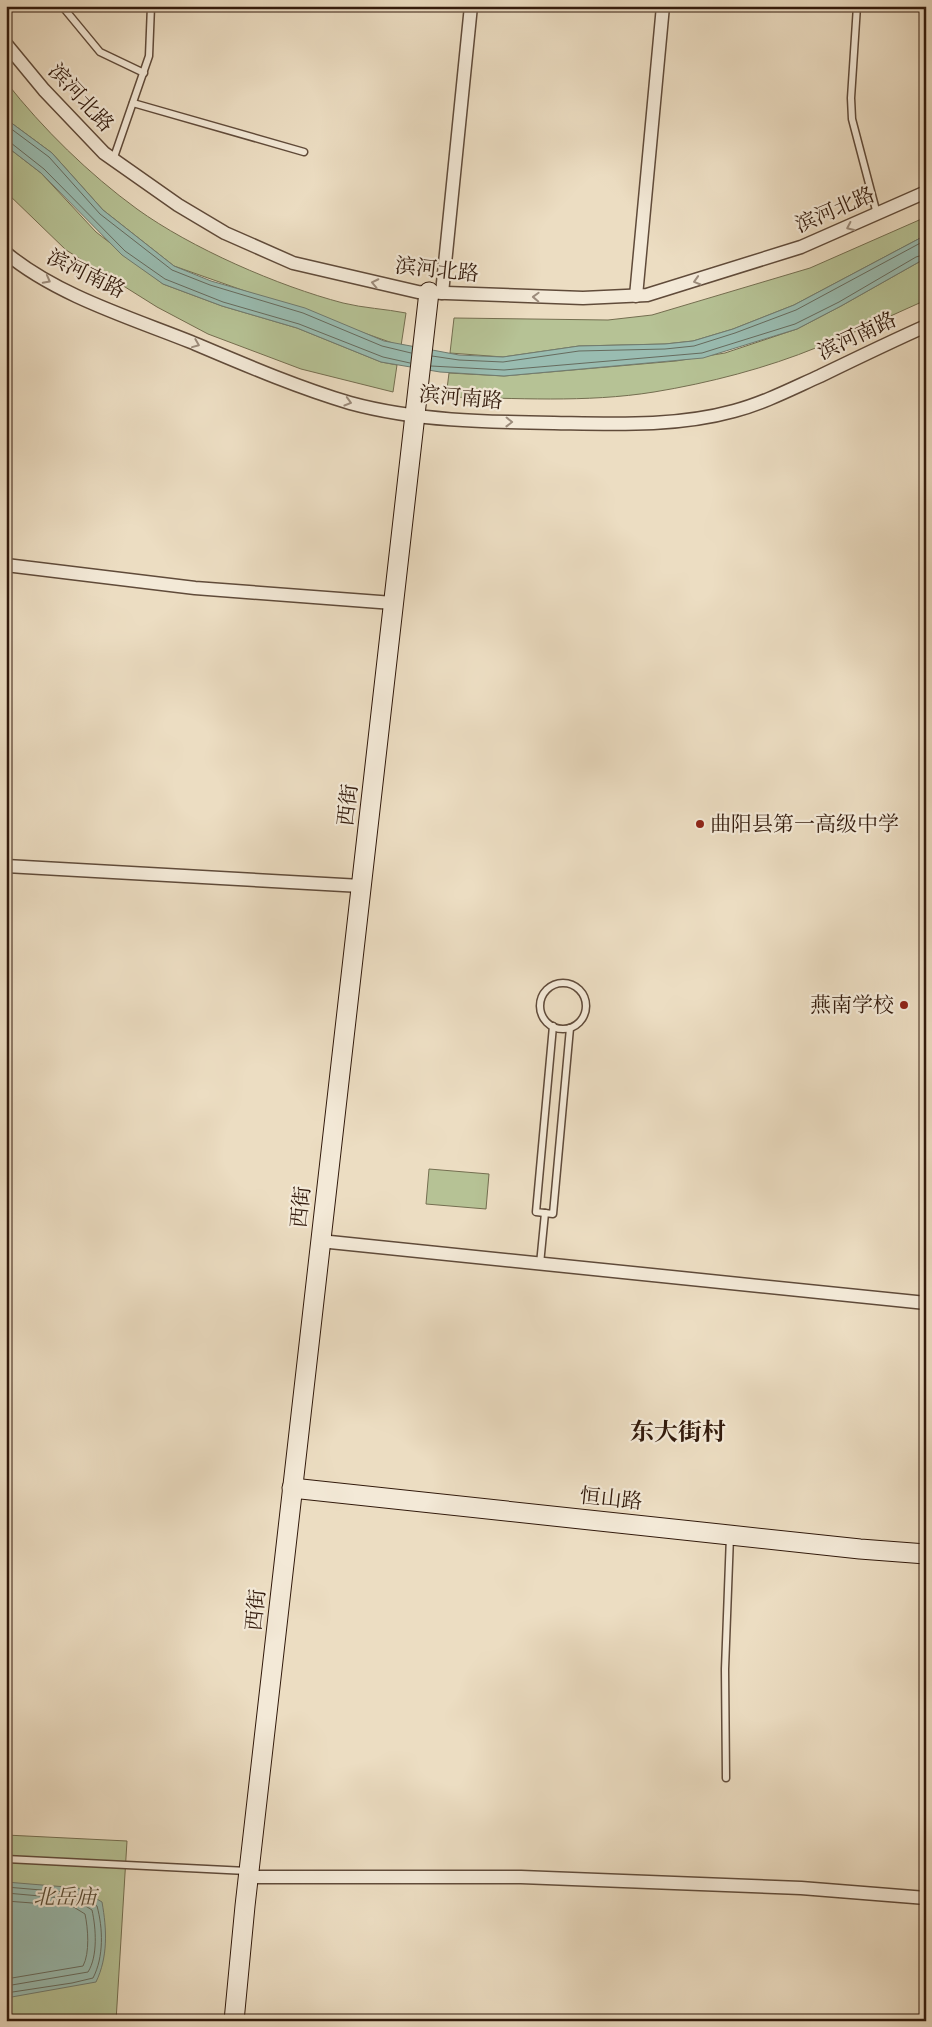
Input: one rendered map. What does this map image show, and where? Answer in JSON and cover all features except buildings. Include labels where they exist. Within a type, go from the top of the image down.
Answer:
[{"type":"street","points":[[433,298],[471,6]]},
{"type":"street","points":[[636,296],[663,6]]},
{"type":"street","name":"滨河北路","points":[[6,44],[69,118],[113,160],[178,205],[226,234],[293,263],[433,298],[583,298],[636,296],[664,291],[792,250],[926,192]]},
{"type":"street","name":"滨河南路","points":[[6,254],[40,276],[79,297],[294,384],[351,403],[416,407],[503,422],[642,424],[732,412],[764,402],[926,326]]},
{"type":"street","name":"西街","points":[[234,2021],[248,1874],[416,407],[433,298]]},
{"type":"street","points":[[6,565],[194,588],[394,603]]},
{"type":"street","points":[[6,866],[361,886]]},
{"type":"street","points":[[320,1241],[926,1303]]},
{"type":"street","name":"恒山路","points":[[292,1488],[926,1554]]},
{"type":"street","points":[[248,1874],[521,1877],[801,1888],[926,1898]]},
{"type":"lane","points":[[62,6],[100,52],[144,73]]},
{"type":"lane","points":[[113,160],[149,56],[151,6]]},
{"type":"lane","points":[[857,6],[851,98],[852,119],[877,214]]},
{"type":"lane","points":[[133,103],[304,152]]},
{"type":"lane","points":[[561,983],[567,983],[580,989],[586,1002],[584,1017],[579,1023],[570,1028],[565,1029],[553,1026],[545,1020],[541,1013],[542,998],[549,988],[561,983]]},
{"type":"lane","points":[[553,1026],[536,1212],[553,1214],[570,1028]]},
{"type":"lane","points":[[540,1264],[545,1213]]},
{"type":"lane","points":[[726,1778],[725,1669],[730,1535]]},
{"type":"lane","points":[[6,1859],[248,1874]]},
{"type":"green space","points":[[6,82],[35,117],[84,166],[137,209],[159,224],[236,264],[291,287],[343,303],[406,313],[401,346],[174,266],[103,210],[52,153],[6,119]]},
{"type":"green space","points":[[6,146],[41,173],[96,232],[163,284],[222,306],[297,328],[381,362],[397,365],[393,392],[301,369],[208,334],[157,307],[66,250],[6,192]]},
{"type":"green space","points":[[926,217],[926,235],[794,305],[733,329],[693,341],[665,344],[579,346],[503,357],[450,353],[454,318],[608,320],[652,315],[810,268]]},
{"type":"green space","points":[[926,258],[926,300],[799,355],[738,374],[654,392],[603,398],[446,397],[449,373],[504,376],[676,361],[725,353],[797,329]]},
{"type":"green space","points":[[429,1169],[489,1174],[486,1209],[426,1204]]},
{"type":"green space","name":"北岳庙","points":[[6,1835],[127,1841],[116,2021],[6,2021]]},
{"type":"water","points":[[6,119],[52,153],[103,210],[174,266],[211,281],[305,308],[384,341],[459,355],[503,357],[579,346],[665,344],[693,341],[733,329],[794,305],[926,235],[926,258],[797,329],[703,358],[504,376],[440,372],[381,362],[297,328],[222,306],[163,284],[122,255],[41,173],[6,146]]},
{"type":"water","points":[[6,1882],[78,1888],[102,1902],[105,1943],[103,1963],[96,1982],[6,1998]]},
{"type":"place","name":"曲阳县第一高级中学","points":[[700,824]]},
{"type":"place","name":"燕南学校","points":[[904,1005]]},
{"type":"district","name":"东大街村","points":[[678,1432]]}]
